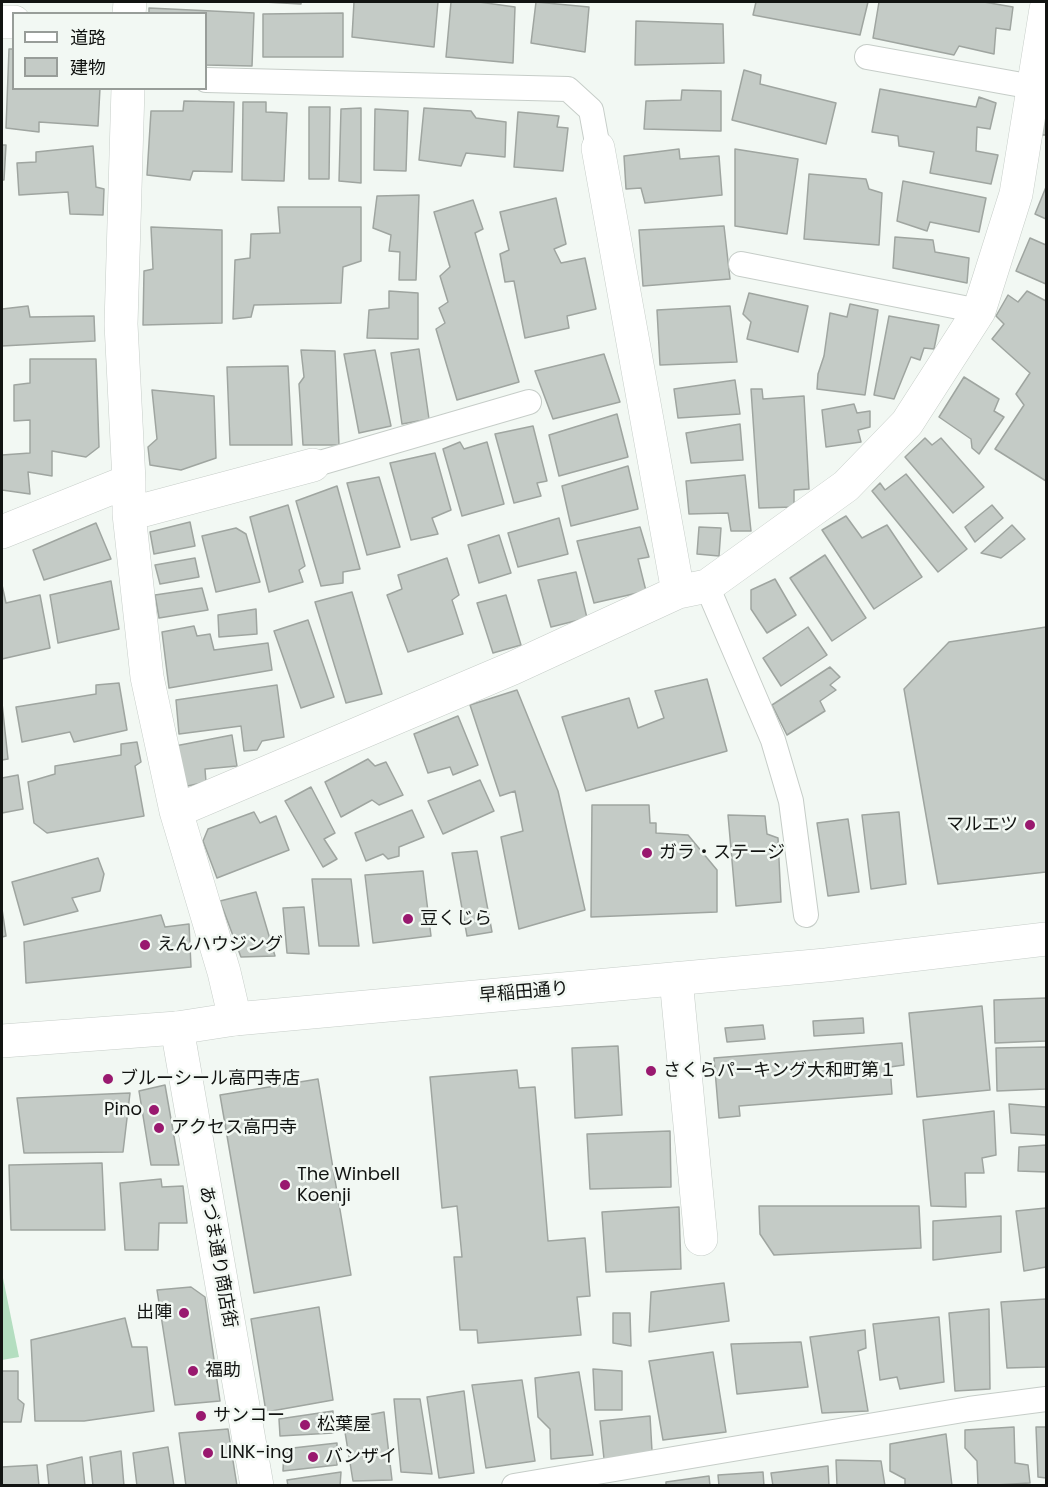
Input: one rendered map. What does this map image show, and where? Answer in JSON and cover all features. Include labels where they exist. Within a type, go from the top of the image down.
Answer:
[{"type":"street","points":[[176,811],[513,668],[692,589],[846,486],[907,423],[980,311],[1016,194],[1046,12]]},
{"type":"street","points":[[128,90],[121,324],[129,514],[147,677],[176,811],[224,972],[235,1019]]},
{"type":"street","points":[[598,148],[692,589]]},
{"type":"street","points":[[129,514],[313,465]]},
{"type":"street","points":[[2,532],[129,482]]},
{"type":"street","name":"早稲田通り","points":[[2,1041],[177,1028],[235,1019],[826,965],[1047,939]]},
{"type":"street","points":[[676,979],[700,1239]]},
{"type":"street","name":"あづま通り商店街","points":[[177,1028],[256,1485]]},
{"type":"lane","points":[[867,57],[1033,87]]},
{"type":"lane","points":[[207,80],[568,89],[591,110],[598,148]]},
{"type":"lane","points":[[741,264],[980,311]]},
{"type":"lane","points":[[313,465],[529,402]]},
{"type":"lane","points":[[692,589],[773,740],[791,801],[806,915]]},
{"type":"lane","points":[[514,1485],[969,1409],[1047,1399]]},
{"type":"green space","points":[[2,1273],[19,1357],[2,1360]]},
{"type":"building","points":[[264,2],[301,2],[301,4]]},
{"type":"building","points":[[354,2],[438,2],[434,47],[352,37]]},
{"type":"building","points":[[451,2],[479,2],[515,7],[513,63],[446,57]]},
{"type":"building","points":[[536,2],[589,7],[585,52],[531,43]]},
{"type":"building","points":[[756,2],[868,2],[860,35],[753,15]]},
{"type":"building","points":[[879,2],[984,2],[1013,7],[1010,30],[996,28],[994,54],[959,46],[954,55],[873,38]]},
{"type":"building","points":[[149,8],[254,13],[252,66],[207,65],[207,12],[149,12]]},
{"type":"building","points":[[343,13],[343,57],[263,57],[263,14]]},
{"type":"building","points":[[636,21],[723,24],[724,63],[635,65]]},
{"type":"building","points":[[9,49],[12,49],[12,90],[100,90],[98,126],[39,122],[39,132],[6,128]]},
{"type":"building","points":[[744,70],[761,75],[760,84],[836,103],[826,144],[732,120]]},
{"type":"building","points":[[880,89],[976,107],[979,97],[996,103],[990,129],[977,127],[976,151],[998,155],[991,184],[930,173],[934,152],[899,146],[898,136],[872,132]]},
{"type":"building","points":[[682,90],[721,91],[721,131],[644,129],[646,101],[681,100]]},
{"type":"building","points":[[1046,100],[1046,135],[1042,135]]},
{"type":"building","points":[[184,101],[234,102],[232,172],[193,171],[190,180],[147,175],[151,111],[183,111]]},
{"type":"building","points":[[243,102],[266,102],[266,112],[287,113],[284,181],[242,180]]},
{"type":"building","points":[[309,107],[330,107],[329,179],[309,179]]},
{"type":"building","points":[[361,108],[361,183],[339,181],[341,109]]},
{"type":"building","points":[[424,108],[471,111],[476,118],[506,122],[505,157],[466,153],[461,166],[419,160]]},
{"type":"building","points":[[375,109],[408,111],[406,171],[374,170]]},
{"type":"building","points":[[518,112],[559,116],[557,127],[568,128],[563,171],[514,167]]},
{"type":"building","points":[[2,145],[6,145],[4,180],[2,180]]},
{"type":"building","points":[[93,146],[96,187],[104,189],[103,215],[70,214],[68,192],[19,195],[17,163],[36,162],[36,152]]},
{"type":"building","points":[[679,149],[680,159],[719,156],[722,195],[645,203],[641,188],[626,189],[624,156]]},
{"type":"building","points":[[735,149],[798,159],[787,234],[735,226]]},
{"type":"building","points":[[809,174],[866,179],[869,189],[882,193],[879,245],[804,239]]},
{"type":"building","points":[[903,181],[986,198],[979,232],[930,222],[927,231],[897,221]]},
{"type":"building","points":[[1046,187],[1046,219],[1035,214]]},
{"type":"building","points":[[419,195],[416,280],[399,280],[400,252],[389,251],[391,235],[373,228],[377,196]]},
{"type":"building","points":[[556,198],[566,244],[554,249],[561,263],[585,258],[596,309],[567,316],[569,328],[525,338],[514,281],[505,282],[500,254],[509,250],[500,212]]},
{"type":"building","points":[[473,200],[483,229],[475,233],[519,382],[457,400],[436,329],[445,323],[439,308],[448,302],[440,276],[450,267],[434,212]]},
{"type":"building","points":[[278,207],[361,207],[361,261],[343,267],[341,303],[254,305],[251,317],[233,319],[235,260],[250,258],[251,234],[280,233]]},
{"type":"building","points":[[724,226],[730,279],[643,286],[639,230]]},
{"type":"building","points":[[151,227],[222,230],[222,323],[143,325],[144,271],[153,269]]},
{"type":"building","points":[[895,237],[933,240],[935,252],[969,258],[967,283],[893,268]]},
{"type":"building","points":[[1030,238],[1046,245],[1046,284],[1016,271]]},
{"type":"building","points":[[389,291],[418,293],[418,339],[367,338],[369,310],[389,308]]},
{"type":"building","points":[[1027,291],[1046,301],[1046,481],[995,449],[1024,405],[1016,394],[1030,373],[992,339],[1004,324],[996,316],[1008,295],[1018,302]]},
{"type":"building","points":[[749,293],[808,306],[798,352],[747,339],[751,322],[743,314]]},
{"type":"building","points":[[850,304],[878,310],[865,395],[817,389],[830,313],[847,317]]},
{"type":"building","points":[[28,306],[30,317],[94,316],[95,341],[2,346],[2,309]]},
{"type":"building","points":[[730,306],[737,362],[660,365],[657,310]]},
{"type":"building","points":[[889,316],[939,325],[934,349],[924,348],[920,360],[911,357],[894,399],[874,395]]},
{"type":"building","points":[[419,349],[429,419],[402,424],[391,353]]},
{"type":"building","points":[[301,350],[335,351],[339,445],[303,445],[299,384],[304,377]]},
{"type":"building","points":[[375,350],[391,426],[359,433],[344,354]]},
{"type":"building","points":[[604,354],[620,402],[553,419],[535,371]]},
{"type":"building","points":[[30,359],[96,359],[99,447],[86,457],[52,451],[52,476],[28,472],[30,494],[2,490],[2,455],[30,453],[30,420],[14,421],[14,385],[30,383]]},
{"type":"building","points":[[288,366],[292,445],[230,445],[227,367]]},
{"type":"building","points":[[964,377],[999,399],[994,411],[1004,417],[979,454],[972,448],[971,439],[939,417]]},
{"type":"building","points":[[735,380],[740,414],[678,418],[674,389]]},
{"type":"building","points":[[751,389],[762,389],[763,399],[804,396],[809,489],[794,490],[794,507],[759,508]]},
{"type":"building","points":[[152,390],[214,396],[216,458],[181,470],[150,465],[148,447],[157,439]]},
{"type":"building","points":[[854,404],[857,413],[870,411],[870,427],[858,430],[861,442],[826,447],[822,410]]},
{"type":"building","points":[[617,414],[628,457],[559,476],[549,435]]},
{"type":"building","points":[[740,424],[743,460],[691,463],[686,433]]},
{"type":"building","points":[[533,426],[547,481],[537,483],[541,496],[514,503],[495,434]]},
{"type":"building","points":[[925,438],[932,445],[941,438],[984,487],[953,513],[905,457]]},
{"type":"building","points":[[460,442],[464,449],[487,442],[504,504],[462,516],[443,449]]},
{"type":"building","points":[[435,453],[451,510],[432,518],[438,534],[411,540],[390,463]]},
{"type":"building","points":[[628,466],[638,509],[571,526],[562,486]]},
{"type":"building","points":[[906,474],[967,549],[938,572],[872,491],[880,483],[885,490]]},
{"type":"building","points":[[745,475],[751,531],[731,531],[728,513],[689,514],[686,481]]},
{"type":"building","points":[[379,477],[400,547],[367,555],[347,483]]},
{"type":"building","points":[[337,486],[360,569],[343,572],[343,583],[321,586],[296,501]]},
{"type":"building","points":[[288,505],[305,566],[299,570],[303,582],[269,592],[250,517]]},
{"type":"building","points":[[992,505],[1003,518],[975,542],[965,527]]},
{"type":"building","points":[[846,516],[862,538],[887,525],[922,577],[874,609],[822,530]]},
{"type":"building","points":[[559,518],[568,554],[518,567],[508,533]]},
{"type":"building","points":[[190,522],[195,546],[154,554],[150,532]]},
{"type":"building","points":[[96,523],[111,559],[44,580],[33,550]]},
{"type":"building","points":[[1012,525],[1025,539],[1001,558],[981,553]]},
{"type":"building","points":[[640,527],[649,557],[638,559],[646,591],[594,603],[577,541]]},
{"type":"building","points":[[699,527],[721,528],[719,556],[697,554]]},
{"type":"building","points":[[236,528],[246,534],[260,582],[216,592],[202,536]]},
{"type":"building","points":[[499,535],[511,573],[479,583],[468,545]]},
{"type":"building","points":[[825,555],[866,618],[832,641],[790,578]]},
{"type":"building","points":[[195,558],[199,577],[160,584],[155,565]]},
{"type":"building","points":[[447,558],[459,595],[452,600],[463,634],[408,652],[387,595],[402,589],[398,575]]},
{"type":"building","points":[[576,572],[587,618],[551,627],[538,580]]},
{"type":"building","points":[[775,579],[796,615],[767,633],[751,609],[751,590]]},
{"type":"building","points":[[111,581],[119,629],[58,643],[50,595]]},
{"type":"building","points":[[2,585],[6,603],[40,595],[50,648],[2,659]]},
{"type":"building","points":[[202,588],[208,610],[159,618],[155,595]]},
{"type":"building","points":[[352,592],[382,694],[346,703],[315,602]]},
{"type":"building","points":[[506,595],[521,645],[493,653],[477,603]]},
{"type":"building","points":[[256,609],[257,634],[219,637],[218,615]]},
{"type":"building","points":[[308,620],[334,697],[301,708],[274,631]]},
{"type":"building","points":[[194,626],[197,636],[210,634],[214,650],[268,643],[272,670],[169,688],[162,632]]},
{"type":"building","points":[[808,627],[827,655],[781,686],[763,658]]},
{"type":"building","points":[[1046,627],[1046,872],[938,884],[904,689],[949,642]]},
{"type":"building","points":[[830,667],[840,677],[830,685],[836,690],[820,701],[825,711],[787,735],[772,705]]},
{"type":"building","points":[[707,679],[727,751],[586,791],[562,717],[629,698],[638,728],[664,718],[655,691]]},
{"type":"building","points":[[119,683],[127,730],[74,742],[70,732],[22,742],[16,707],[96,694],[96,685]]},
{"type":"building","points":[[277,685],[284,737],[262,741],[257,750],[244,751],[241,726],[179,734],[176,700]]},
{"type":"building","points":[[517,690],[558,791],[585,910],[519,929],[501,837],[523,831],[515,791],[500,796],[470,705]]},
{"type":"building","points":[[2,703],[8,759],[2,760]]},
{"type":"building","points":[[458,716],[478,765],[453,775],[450,767],[428,773],[414,734]]},
{"type":"building","points":[[232,735],[237,766],[205,769],[206,782],[183,787],[175,746]]},
{"type":"building","points":[[137,742],[141,762],[135,766],[144,816],[47,833],[34,823],[28,782],[55,774],[55,766],[121,755],[121,744]]},
{"type":"building","points":[[368,759],[375,766],[386,762],[403,795],[379,805],[372,800],[341,817],[325,782]]},
{"type":"building","points":[[18,775],[23,809],[2,813],[2,778]]},
{"type":"building","points":[[480,780],[494,811],[443,834],[428,801]]},
{"type":"building","points":[[311,787],[335,833],[324,839],[337,859],[323,867],[285,801]]},
{"type":"building","name":"ガラ・ステージ","points":[[592,805],[649,805],[650,823],[656,823],[656,833],[688,835],[717,870],[717,912],[591,917]]},
{"type":"building","points":[[412,810],[424,837],[399,847],[399,856],[388,859],[383,854],[366,861],[355,833]]},
{"type":"building","points":[[254,812],[260,823],[276,816],[289,850],[217,878],[203,841],[208,829]]},
{"type":"building","points":[[899,812],[906,884],[871,889],[862,815]]},
{"type":"building","points":[[728,815],[765,816],[767,834],[778,838],[781,902],[736,906]]},
{"type":"building","points":[[848,819],[859,892],[828,896],[817,823]]},
{"type":"building","points":[[477,851],[492,932],[467,936],[452,853]]},
{"type":"building","points":[[98,858],[104,874],[100,891],[72,898],[78,911],[24,925],[12,882]]},
{"type":"building","points":[[423,871],[431,936],[373,943],[365,875]]},
{"type":"building","points":[[312,879],[351,879],[359,946],[319,946]]},
{"type":"building","points":[[256,892],[275,956],[241,957],[220,901]]},
{"type":"building","points":[[304,907],[309,954],[287,953],[283,908]]},
{"type":"building","points":[[2,909],[6,936],[2,937]]},
{"type":"building","points":[[161,915],[165,927],[189,924],[191,967],[26,983],[24,942]]},
{"type":"building","points":[[1046,998],[1046,1041],[995,1043],[994,1000]]},
{"type":"building","points":[[982,1006],[990,1090],[917,1097],[909,1013]]},
{"type":"building","points":[[863,1018],[864,1033],[814,1036],[813,1021]]},
{"type":"building","points":[[763,1025],[765,1039],[727,1042],[725,1028]]},
{"type":"building","points":[[902,1043],[904,1065],[890,1067],[892,1094],[739,1106],[740,1116],[719,1118],[714,1058]]},
{"type":"building","points":[[618,1046],[622,1115],[575,1118],[572,1048]]},
{"type":"building","points":[[1046,1047],[1046,1089],[997,1091],[996,1048]]},
{"type":"building","points":[[517,1070],[519,1088],[535,1087],[548,1241],[585,1238],[590,1296],[577,1297],[581,1335],[478,1343],[477,1330],[460,1330],[454,1257],[462,1257],[457,1206],[442,1208],[430,1077]]},
{"type":"building","name":"The Winbell Koenji","points":[[318,1079],[351,1275],[254,1293],[220,1095]]},
{"type":"building","name":"アクセス高円寺","points":[[165,1085],[179,1165],[151,1165],[139,1091]]},
{"type":"building","points":[[130,1093],[123,1152],[24,1153],[17,1098]]},
{"type":"building","points":[[1009,1104],[1046,1107],[1046,1135],[1011,1133]]},
{"type":"building","points":[[994,1111],[996,1155],[982,1158],[984,1173],[965,1173],[966,1207],[931,1206],[923,1120]]},
{"type":"building","points":[[670,1131],[671,1187],[590,1189],[587,1134]]},
{"type":"building","points":[[1046,1145],[1046,1172],[1018,1171],[1019,1147]]},
{"type":"building","points":[[102,1163],[105,1230],[11,1230],[9,1165]]},
{"type":"building","points":[[161,1179],[162,1187],[183,1186],[187,1223],[159,1223],[158,1250],[125,1250],[120,1183]]},
{"type":"building","points":[[759,1206],[919,1206],[921,1248],[774,1255],[760,1234]]},
{"type":"building","points":[[679,1207],[681,1269],[606,1272],[602,1212]]},
{"type":"building","points":[[1046,1208],[1046,1267],[1024,1271],[1016,1211]]},
{"type":"building","points":[[1001,1216],[1001,1252],[933,1260],[933,1221]]},
{"type":"building","points":[[724,1283],[729,1321],[649,1332],[651,1292]]},
{"type":"building","points":[[191,1287],[205,1297],[220,1401],[175,1405],[157,1290]]},
{"type":"building","points":[[1046,1299],[1046,1367],[1007,1368],[1001,1302]]},
{"type":"building","points":[[319,1307],[333,1400],[266,1412],[251,1319]]},
{"type":"building","points":[[989,1309],[990,1389],[955,1391],[949,1313]]},
{"type":"building","points":[[613,1313],[630,1313],[631,1346],[613,1343]]},
{"type":"building","points":[[939,1317],[944,1382],[900,1389],[897,1377],[880,1380],[873,1324]]},
{"type":"building","points":[[125,1318],[132,1347],[147,1347],[154,1411],[84,1421],[35,1421],[31,1340]]},
{"type":"building","points":[[865,1330],[866,1348],[858,1351],[868,1411],[822,1413],[810,1337]]},
{"type":"building","points":[[801,1342],[808,1387],[737,1394],[731,1344]]},
{"type":"building","points":[[713,1352],[726,1432],[663,1440],[649,1361]]},
{"type":"building","points":[[593,1369],[622,1371],[622,1410],[595,1410]]},
{"type":"building","points":[[2,1371],[18,1371],[18,1399],[24,1404],[21,1422],[2,1422]]},
{"type":"building","points":[[579,1372],[593,1455],[551,1459],[550,1429],[538,1417],[535,1378]]},
{"type":"building","points":[[522,1380],[535,1461],[486,1468],[472,1385]]},
{"type":"building","points":[[464,1391],[474,1473],[439,1478],[427,1397]]},
{"type":"building","points":[[394,1399],[420,1399],[432,1474],[401,1472]]},
{"type":"building","points":[[333,1411],[333,1433],[280,1436],[279,1419]]},
{"type":"building","points":[[384,1412],[392,1480],[353,1481],[343,1420]]},
{"type":"building","points":[[650,1416],[652,1451],[604,1459],[600,1421]]},
{"type":"building","points":[[1014,1427],[1015,1463],[1028,1465],[1030,1483],[978,1486],[977,1461],[965,1448],[965,1430]]},
{"type":"building","points":[[1036,1427],[1046,1427],[1046,1478],[1038,1477]]},
{"type":"building","points":[[228,1429],[237,1486],[186,1486],[179,1433]]},
{"type":"building","points":[[946,1434],[952,1486],[905,1486],[905,1479],[890,1471],[890,1444]]},
{"type":"building","points":[[337,1443],[337,1465],[283,1471],[284,1449]]},
{"type":"building","points":[[168,1447],[174,1486],[137,1486],[133,1453]]},
{"type":"building","points":[[121,1451],[124,1486],[93,1486],[90,1457]]},
{"type":"building","points":[[82,1457],[85,1486],[49,1486],[47,1465]]},
{"type":"building","points":[[836,1460],[881,1461],[885,1486],[837,1486]]},
{"type":"building","points":[[37,1465],[39,1486],[2,1486],[2,1467]]},
{"type":"building","points":[[828,1466],[829,1486],[773,1486],[771,1473]]},
{"type":"building","points":[[341,1472],[340,1486],[288,1486],[287,1480]]},
{"type":"building","points":[[763,1472],[764,1486],[719,1486],[718,1475]]},
{"type":"building","points":[[709,1476],[710,1486],[666,1486],[666,1482]]},
{"type":"place","name":"マルエツ","points":[[1030,825]]},
{"type":"place","name":"ガラ・ステージ","points":[[647,853]]},
{"type":"place","name":"豆くじら","points":[[408,919]]},
{"type":"place","name":"えんハウジング","points":[[145,945]]},
{"type":"place","name":"さくらパーキング大和町第１","points":[[651,1071]]},
{"type":"place","name":"ブルーシール高円寺店","points":[[108,1079]]},
{"type":"place","name":"Pino","points":[[154,1110]]},
{"type":"place","name":"アクセス高円寺","points":[[159,1128]]},
{"type":"place","name":"The Winbell Koenji","points":[[285,1185]]},
{"type":"place","name":"出陣","points":[[184,1313]]},
{"type":"place","name":"福助","points":[[193,1371]]},
{"type":"place","name":"サンコー","points":[[201,1416]]},
{"type":"place","name":"松葉屋","points":[[305,1425]]},
{"type":"place","name":"LINK-ing","points":[[208,1453]]},
{"type":"place","name":"バンザイ","points":[[313,1457]]}]
